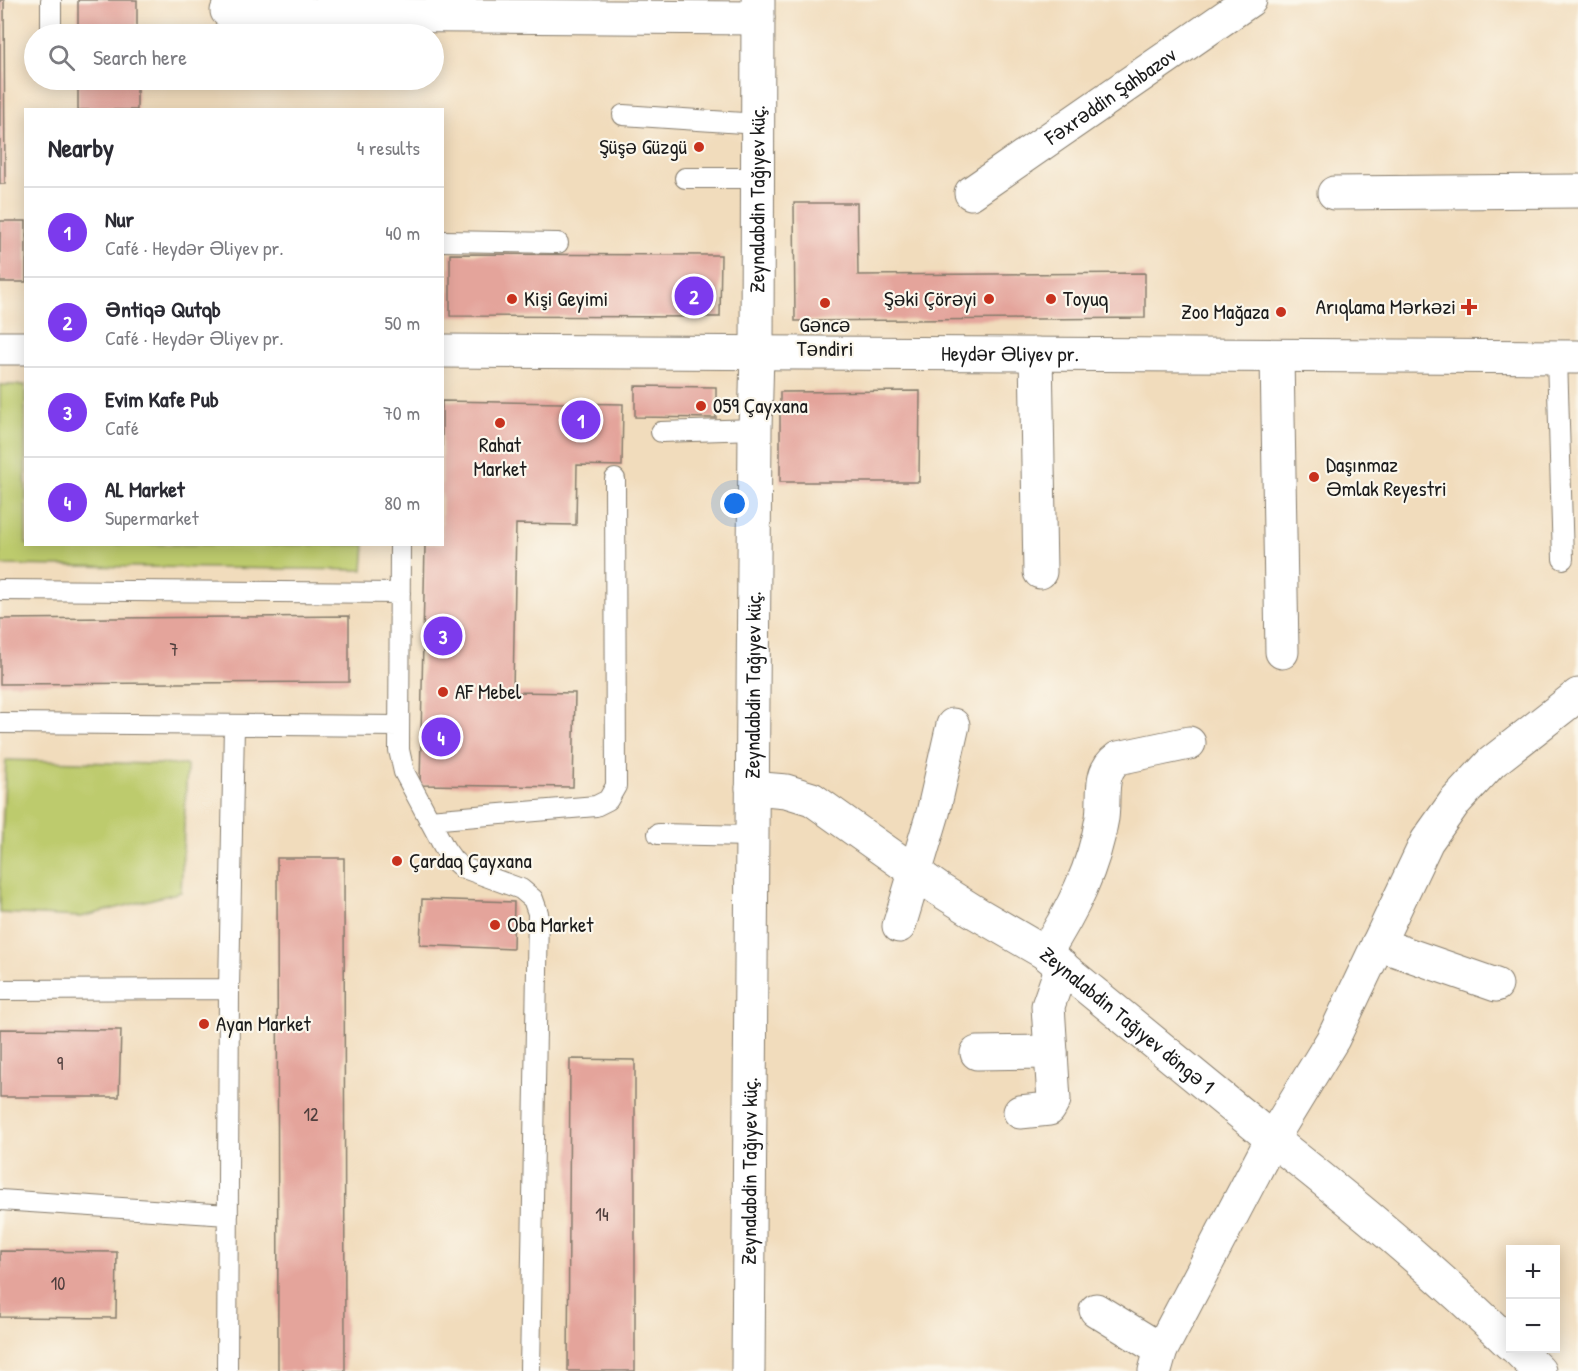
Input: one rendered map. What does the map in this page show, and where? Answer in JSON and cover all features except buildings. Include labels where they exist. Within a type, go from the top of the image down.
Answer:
[{"type":"street","name":"Fəxrəddin Şahbazov","points":[[971,193],[1250,0]]},
{"type":"street","points":[[226,11],[320,7],[758,9]]},
{"type":"street","name":"Zeynalabdin Tağıyev küç.","points":[[749,1371],[751,836],[755,429],[758,353],[758,9]]},
{"type":"street","points":[[1334,193],[1578,191]]},
{"type":"street","points":[[0,348],[24,348]]},
{"type":"street","name":"Heydər Əliyev pr.","points":[[444,351],[1568,357]]},
{"type":"street","points":[[1036,354],[1040,572]]},
{"type":"street","points":[[1277,356],[1282,652]]},
{"type":"street","points":[[1096,1310],[1158,1361],[1272,1139],[1333,1039],[1427,841],[1454,803],[1491,763],[1578,695]]},
{"type":"street","points":[[899,926],[933,813],[953,725]]},
{"type":"street","points":[[1020,1112],[1049,1109],[1054,1100],[1048,1006],[1054,960],[1066,921],[1093,859],[1102,816],[1104,779],[1109,765],[1118,758],[1189,743]]},
{"type":"street","name":"Zeynalabdin Tağıyev döngə 1","points":[[752,788],[786,791],[812,799],[978,914],[1054,960],[1352,1202],[1464,1299],[1506,1340]]},
{"type":"street","points":[[1378,944],[1497,985]]},
{"type":"street","points":[[976,1053],[1051,1052]]},
{"type":"street","points":[[1521,1353],[1539,1371]]},
{"type":"lane","points":[[51,0],[51,24]]},
{"type":"lane","points":[[623,115],[758,124]]},
{"type":"lane","points":[[685,178],[758,178]]},
{"type":"lane","points":[[444,241],[558,243]]},
{"type":"lane","points":[[1563,559],[1568,357]]},
{"type":"lane","points":[[661,432],[755,429]]},
{"type":"lane","points":[[429,820],[596,806],[609,800],[616,786],[615,479]]},
{"type":"lane","points":[[400,546],[399,750],[404,772],[453,860],[461,867],[521,889],[533,899],[538,913],[530,1371]]},
{"type":"lane","points":[[0,590],[400,594]]},
{"type":"lane","points":[[0,723],[399,726]]},
{"type":"lane","points":[[227,1371],[229,989],[234,725]]},
{"type":"lane","points":[[658,834],[751,836]]},
{"type":"lane","points":[[0,990],[229,989]]},
{"type":"lane","points":[[0,1200],[228,1215]]},
{"type":"green space","points":[[0,385],[24,385],[24,546],[365,546],[363,570],[0,565]]},
{"type":"green space","points":[[6,760],[187,765],[181,892],[81,917],[0,913]]},
{"type":"place","name":"Şüşə Güzgü","points":[[699,147]]},
{"type":"place","name":"Əntiqə Qutqb","points":[[694,296]]},
{"type":"place","name":"Kişi Geyimi","points":[[512,299]]},
{"type":"place","name":"Şəki Çörəyi","points":[[989,299]]},
{"type":"place","name":"Toyuq","points":[[1051,299]]},
{"type":"place","name":"Gəncə Təndiri","points":[[825,303]]},
{"type":"place","name":"Arıqlama Mərkəzi","points":[[1469,307]]},
{"type":"place","name":"Zoo Mağaza","points":[[1281,312]]},
{"type":"place","name":"059 Çayxana","points":[[701,406]]},
{"type":"place","name":"Nur","points":[[581,420]]},
{"type":"place","name":"Rahat Market","points":[[500,423]]},
{"type":"place","name":"Daşınmaz Əmlak Reyestri","points":[[1314,477]]},
{"type":"place","name":"Evim Kafe Pub","points":[[443,636]]},
{"type":"place","name":"AF Mebel","points":[[443,692]]},
{"type":"place","name":"AL Market","points":[[441,737]]},
{"type":"place","name":"Çardaq Çayxana","points":[[397,861]]},
{"type":"place","name":"Oba Market","points":[[495,925]]},
{"type":"place","name":"Ayan Market","points":[[204,1024]]}]
